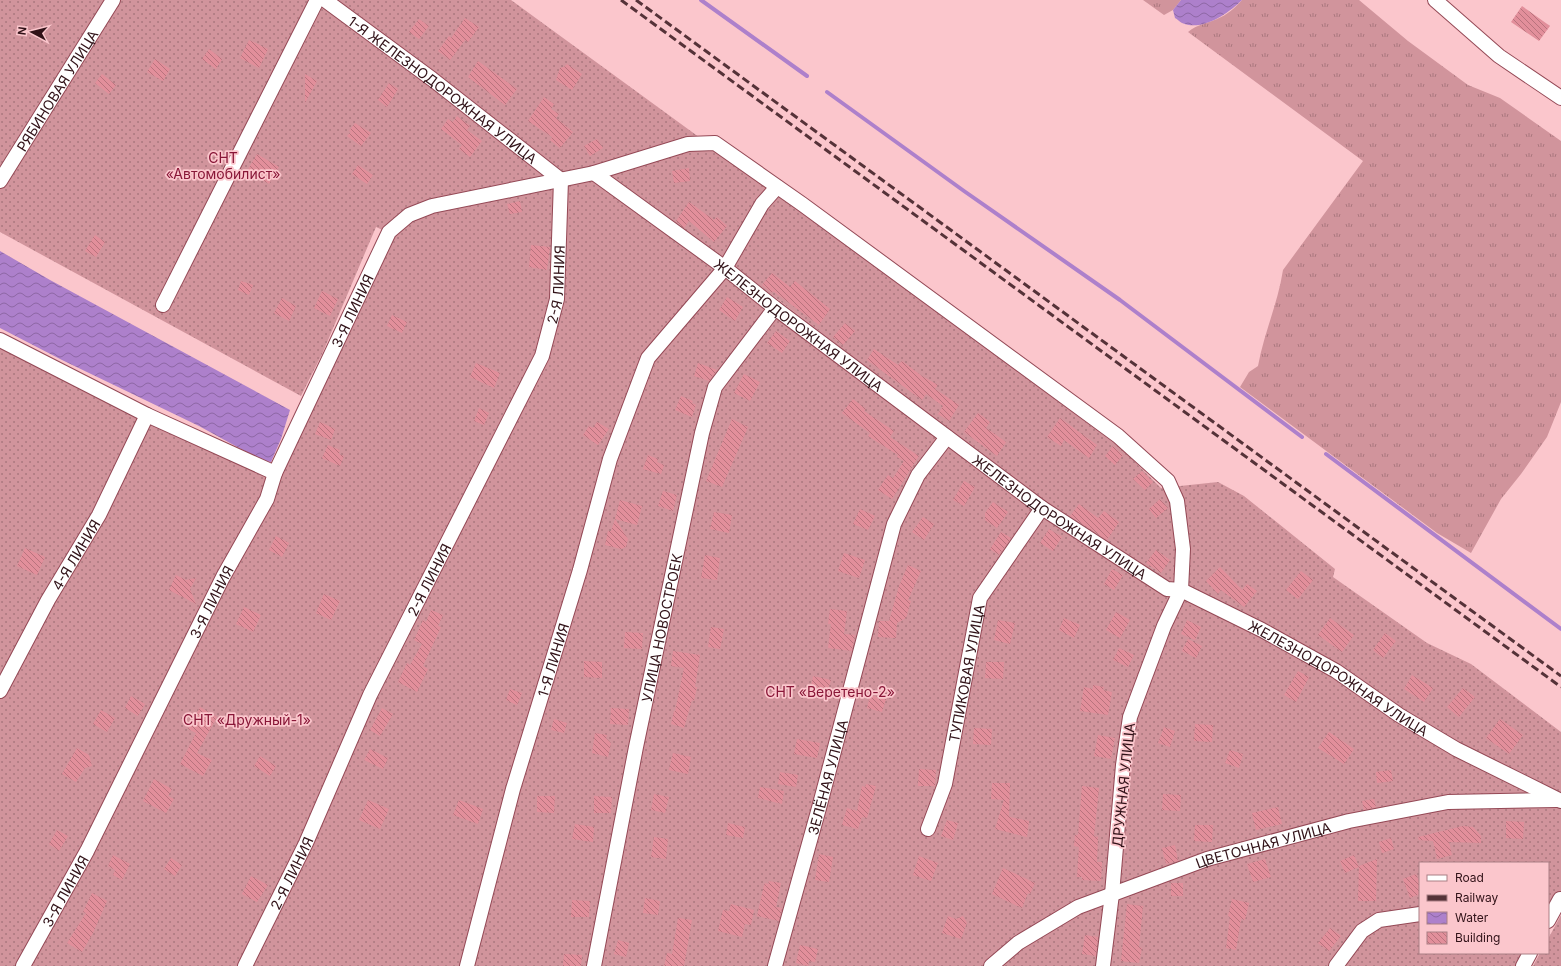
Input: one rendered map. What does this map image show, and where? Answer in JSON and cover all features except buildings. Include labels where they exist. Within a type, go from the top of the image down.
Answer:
[{"type":"street","name":"РЯБИНОВАЯ УЛИЦА","points":[[0,181],[113,0]]},
{"type":"street","points":[[163,306],[317,0]]},
{"type":"street","name":"1-Я ЖЕЛЕЗНОДОРОЖНАЯ УЛИЦА","points":[[325,0],[432,79],[561,180]]},
{"type":"street","points":[[1435,0],[1499,56],[1561,98]]},
{"type":"street","points":[[561,180],[594,173],[688,144],[715,143],[802,204],[1118,436],[1168,481],[1177,501],[1183,549],[1181,590]]},
{"type":"street","name":"ЖЕЛЕЗНОДОРОЖНАЯ УЛИЦА","points":[[594,173],[725,268],[775,308],[1042,508],[1167,589],[1181,590],[1262,630],[1336,671],[1400,715],[1456,749],[1560,800]]},
{"type":"street","name":"3-Я ЛИНИЯ","points":[[23,966],[87,852],[223,577],[267,499],[275,473],[390,232],[409,215],[432,206],[561,180]]},
{"type":"street","name":"2-Я ЛИНИЯ","points":[[245,966],[306,843],[370,695],[542,356],[557,299],[561,180]]},
{"type":"street","points":[[725,268],[762,204],[777,187]]},
{"type":"street","name":"1-Я ЛИНИЯ","points":[[467,966],[513,789],[580,570],[610,460],[648,358],[725,268]]},
{"type":"street","name":"УЛИЦА НОВОСТРОЕК","points":[[594,966],[636,747],[702,433],[715,387],[775,308]]},
{"type":"street","points":[[0,340],[147,416],[275,473]]},
{"type":"street","name":"4-Я ЛИНИЯ","points":[[0,691],[48,600],[99,515],[147,416]]},
{"type":"street","name":"ЗЕЛЁНАЯ УЛИЦА","points":[[775,966],[821,800],[894,524],[918,475],[947,436]]},
{"type":"street","name":"ТУПИКОВАЯ УЛИЦА","points":[[928,829],[945,784],[980,598],[1042,508]]},
{"type":"street","name":"ДРУЖНАЯ УЛИЦА","points":[[1103,966],[1112,894],[1123,765],[1130,717],[1164,626],[1181,590]]},
{"type":"street","name":"ЦВЕТОЧНАЯ УЛИЦА","points":[[991,966],[1018,943],[1078,907],[1207,859],[1349,821],[1448,802],[1560,800]]},
{"type":"street","points":[[1549,918],[1556,901]]},
{"type":"street","points":[[1336,966],[1362,931],[1379,920],[1419,914]]},
{"type":"street","points":[[1523,966],[1529,954]]},
{"type":"green space","points":[[0,0],[511,0],[873,264],[1122,449],[1161,488],[1218,482],[1244,496],[1335,569],[1333,577],[1427,643],[1471,664],[1561,732],[1561,899],[1549,919],[1549,862],[1419,862],[1419,954],[1529,954],[1523,966],[0,966],[0,340],[275,473],[389,233],[376,227],[323,352],[301,396],[0,232]],"holes":[[[725,267],[735,267],[1056,511]]]},
{"type":"green space","points":[[1143,0],[1181,0],[1173,10],[1164,15]]},
{"type":"green space","points":[[1242,0],[1359,0],[1408,41],[1468,85],[1500,98],[1561,141],[1561,402],[1547,437],[1501,499],[1471,553],[1437,533],[1240,387],[1249,372],[1258,366],[1278,294],[1283,270],[1363,161],[1188,32],[1224,15]]},
{"type":"green space","points":[[1561,915],[1561,966],[1533,966],[1539,954],[1549,954],[1549,937]]},
{"type":"water","points":[[1181,0],[1242,0],[1215,20],[1198,25],[1190,25],[1182,23],[1175,18],[1173,10]]},
{"type":"water","points":[[0,251],[50,280],[290,410],[281,439],[271,462],[263,461],[199,426],[62,360],[0,328]]},
{"type":"waterway","points":[[701,0],[807,76]]},
{"type":"waterway","points":[[827,92],[964,191],[1120,300],[1302,437]]},
{"type":"waterway","points":[[1326,454],[1561,629]]},
{"type":"railway","points":[[621,0],[1561,687]]},
{"type":"railway","points":[[636,0],[1561,676]]},
{"type":"park label","name":"СНТ «Автомобилист»","points":[[223,166]]},
{"type":"park label","name":"СНТ «Веретено-2»","points":[[830,691]]},
{"type":"park label","name":"СНТ «Дружный-1»","points":[[247,719]]}]
